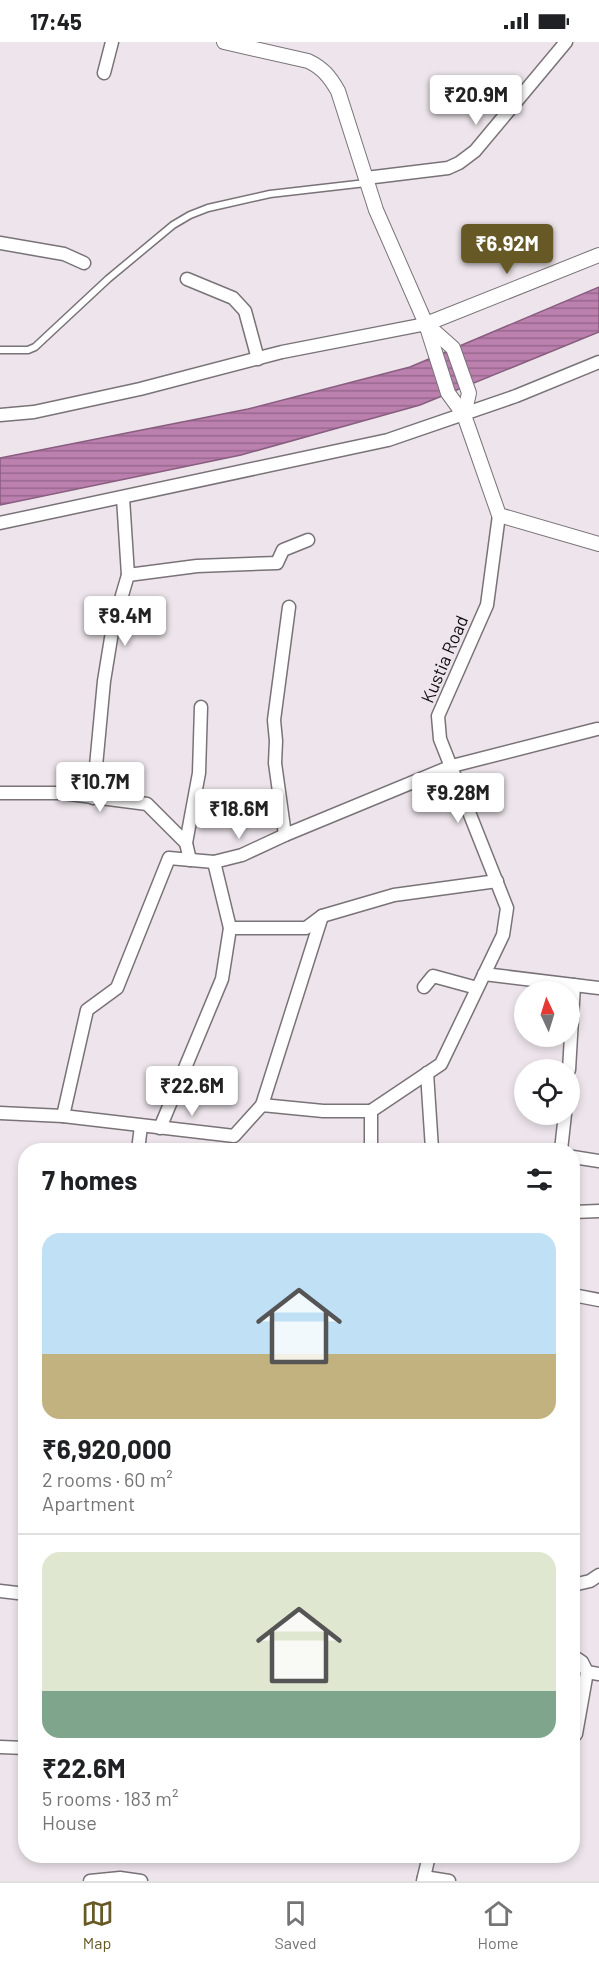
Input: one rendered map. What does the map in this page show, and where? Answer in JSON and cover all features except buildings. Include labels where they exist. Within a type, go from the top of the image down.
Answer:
[{"type":"street","points":[[104,73],[112,42]]},
{"type":"street","points":[[224,42],[291,57],[321,67],[331,78],[338,91],[376,210],[426,324],[448,393],[464,415],[499,515],[599,544]]},
{"type":"street","points":[[367,180],[448,168],[459,163],[475,151],[566,42]]},
{"type":"street","points":[[0,243],[64,254],[84,263]]},
{"type":"street","points":[[0,415],[34,412],[140,389],[258,358],[426,324],[599,255]]},
{"type":"street","points":[[187,279],[233,298],[239,304],[245,311],[258,358]]},
{"type":"street","points":[[426,324],[453,348],[469,393],[464,415]]},
{"type":"street","points":[[0,523],[388,440],[516,396],[599,362]]},
{"type":"street","points":[[93,798],[104,681],[113,626],[128,575],[123,498]]},
{"type":"street","name":"Kustia Road","points":[[371,1111],[441,1064],[502,935],[507,908],[440,739],[438,716],[487,605],[499,515]]},
{"type":"street","points":[[128,575],[197,566],[277,563],[283,550],[308,540]]},
{"type":"street","points":[[285,835],[274,763],[276,741],[274,720],[289,607]]},
{"type":"street","points":[[190,860],[186,843],[199,773],[201,707]]},
{"type":"street","points":[[63,1116],[87,1010],[117,988],[169,858],[214,862],[242,855],[452,766],[597,729]]},
{"type":"street","points":[[0,793],[62,794],[147,804],[186,843]]},
{"type":"street","points":[[160,1128],[222,979],[231,928],[214,862]]},
{"type":"street","points":[[231,928],[306,928],[322,916],[394,895],[497,881]]},
{"type":"street","points":[[0,1113],[63,1116],[234,1136],[262,1105],[322,916]]},
{"type":"street","points":[[484,974],[541,981]]},
{"type":"street","points":[[424,987],[433,976],[477,988]]},
{"type":"street","points":[[580,986],[599,988]]},
{"type":"street","points":[[427,1073],[432,1143]]},
{"type":"street","points":[[262,1105],[323,1111],[371,1111],[371,1143]]},
{"type":"street","points":[[562,1143],[564,1125]]},
{"type":"street","points":[[139,1143],[141,1126]]},
{"type":"street","points":[[580,1158],[599,1161]]},
{"type":"street","points":[[580,1212],[599,1211]]},
{"type":"street","points":[[580,1296],[599,1300]]},
{"type":"street","points":[[580,1583],[590,1581],[599,1575]]},
{"type":"street","points":[[0,1591],[18,1593]]},
{"type":"street","points":[[580,1661],[593,1673],[580,1720]]},
{"type":"street","points":[[0,1747],[18,1748]]},
{"type":"street","points":[[427,1863],[424,1879],[449,1881]]},
{"type":"street","points":[[90,1881],[120,1878],[141,1881]]},
{"type":"lane","points":[[0,350],[28,350],[35,347],[108,279],[173,225],[190,215],[208,208],[270,195],[367,180]]},
{"type":"shaded area","points":[[599,287],[599,332],[420,405],[241,455],[0,505],[0,458],[248,409],[410,367]]}]
